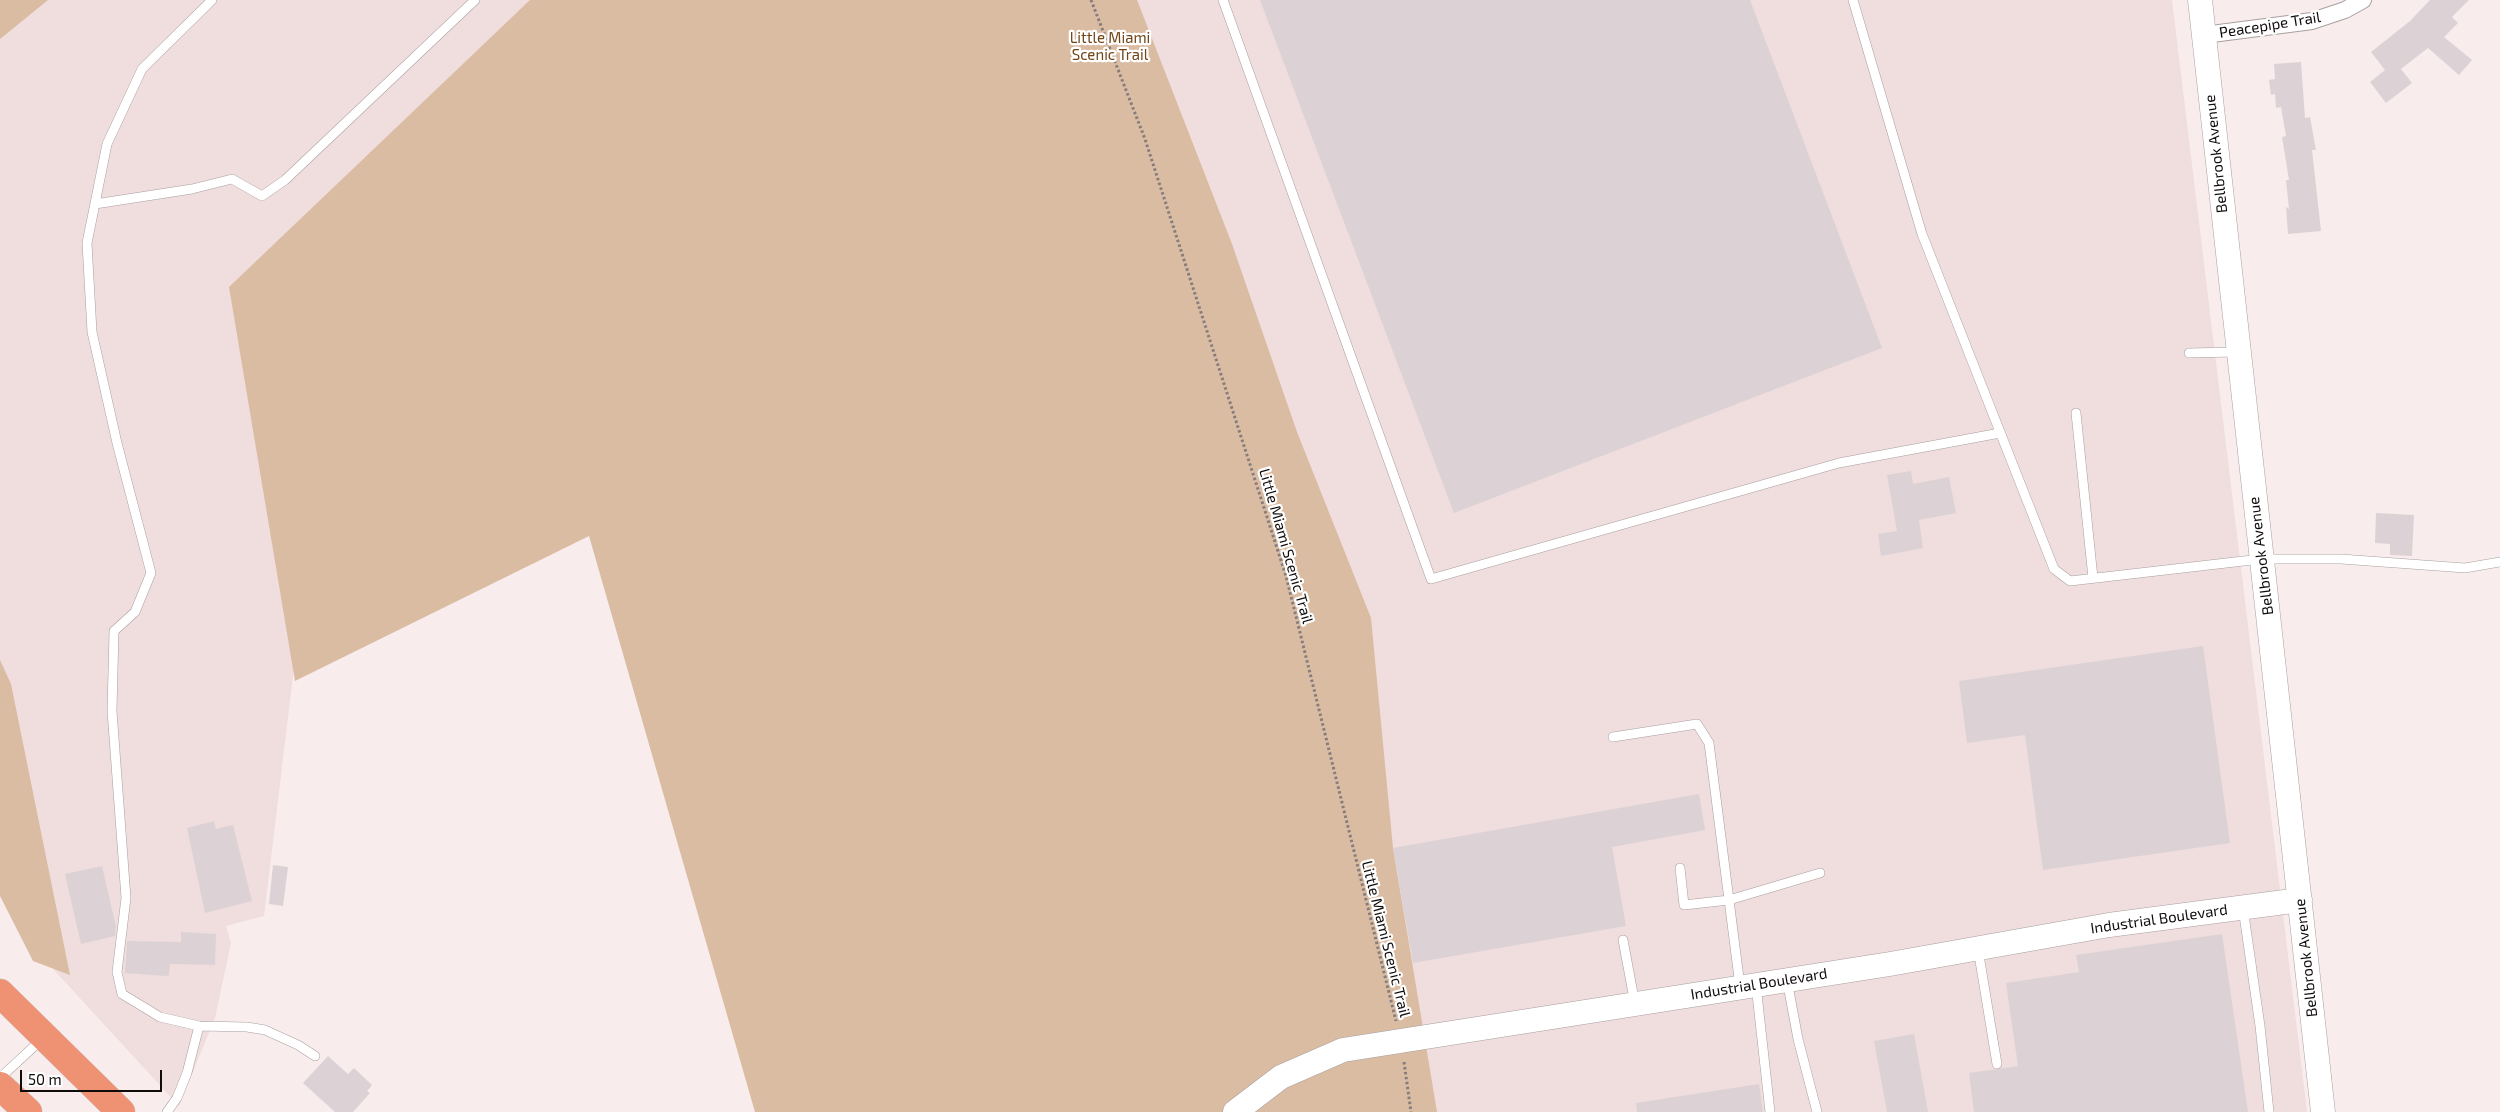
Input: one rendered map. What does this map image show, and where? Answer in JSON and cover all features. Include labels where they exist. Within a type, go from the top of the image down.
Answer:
[{"type":"highway","points":[[0,993],[121,1112]]},
{"type":"highway","points":[[0,1086],[28,1112]]},
{"type":"street","name":"Bellbrook Avenue","points":[[2200,0],[2237,352],[2323,1112]]},
{"type":"street","name":"Peacepipe Trail","points":[[2204,34],[2312,21],[2345,10],[2364,0]]},
{"type":"street","name":"Industrial Boulevard","points":[[1235,1112],[1281,1077],[1343,1050],[1787,980],[2109,925],[2300,900]]},
{"type":"lane","points":[[212,0],[142,69],[107,144],[87,243],[92,332],[117,443],[150,573],[135,612],[114,631],[112,711],[126,898],[117,972],[122,994],[160,1017],[199,1026],[247,1027],[265,1030],[298,1045],[316,1056]]},
{"type":"lane","points":[[95,204],[192,189],[232,179],[262,196],[285,180],[475,0]]},
{"type":"lane","points":[[1223,0],[1431,579],[1839,463],[2000,433]]},
{"type":"lane","points":[[1853,0],[1922,234],[2054,568],[2070,581],[2261,559],[2341,559],[2465,568],[2500,562]]},
{"type":"lane","points":[[2189,353],[2237,352]]},
{"type":"lane","points":[[2076,413],[2093,578]]},
{"type":"lane","points":[[1613,737],[1697,724],[1709,743],[1729,900],[1748,986],[1770,1112]]},
{"type":"lane","points":[[1680,868],[1684,905],[1729,900],[1820,873]]},
{"type":"lane","points":[[2243,908],[2260,1026],[2269,1112]]},
{"type":"lane","points":[[1623,940],[1636,1004]]},
{"type":"lane","points":[[1978,948],[1997,1064]]},
{"type":"lane","points":[[1787,980],[1798,1039],[1817,1112]]},
{"type":"lane","points":[[167,1112],[177,1098],[187,1073],[199,1026]]},
{"type":"lane","points":[[0,1078],[44,1036]]},
{"type":"path","name":"Little Miami Scenic Trail","points":[[1090,0],[1145,139],[1286,576],[1400,1041],[1411,1112]]},
{"type":"shaded area","points":[[0,0],[609,0],[317,477],[264,916],[226,926],[231,943],[215,1018],[179,1106],[32,946],[0,869]]},
{"type":"shaded area","points":[[1125,0],[2172,0],[2307,1112],[1434,1112],[1393,848]]},
{"type":"green space","points":[[0,0],[48,0],[0,39]]},
{"type":"green space","points":[[530,0],[1137,0],[1232,244],[1297,432],[1371,618],[1393,848],[1437,1112],[755,1112],[589,536],[295,681],[229,287]]},
{"type":"green space","points":[[0,660],[11,684],[70,975],[33,961],[0,896]]},
{"type":"building","points":[[1260,0],[1750,0],[1882,348],[1454,513]]},
{"type":"building","points":[[2430,0],[2469,0],[2452,17],[2458,23],[2444,37],[2472,60],[2459,75],[2428,48],[2401,69],[2412,83],[2386,103],[2370,82],[2385,70],[2371,52],[2410,21]]},
{"type":"building","points":[[2301,62],[2305,118],[2310,117],[2316,150],[2312,150],[2321,231],[2288,234],[2286,207],[2289,209],[2286,180],[2289,180],[2282,137],[2286,136],[2281,107],[2276,108],[2275,94],[2271,95],[2269,80],[2275,79],[2274,64]]},
{"type":"building","points":[[1911,471],[1913,484],[1949,477],[1956,513],[1919,520],[1923,548],[1881,556],[1878,534],[1897,531],[1887,475]]},
{"type":"building","points":[[2376,513],[2414,515],[2412,556],[2390,555],[2390,544],[2375,543]]},
{"type":"building","points":[[2203,646],[2230,843],[2043,870],[2025,735],[1967,743],[1959,681]]},
{"type":"building","points":[[1699,794],[1705,830],[1612,847],[1626,926],[1413,963],[1393,848]]},
{"type":"building","points":[[214,821],[216,829],[233,825],[252,901],[205,913],[187,828]]},
{"type":"building","points":[[273,865],[288,867],[283,906],[269,904]]},
{"type":"building","points":[[102,866],[116,927],[115,936],[81,944],[65,874]]},
{"type":"building","points":[[181,932],[216,934],[215,965],[170,964],[169,975],[166,976],[125,973],[127,941],[181,942]]},
{"type":"building","points":[[2222,934],[2248,1112],[1974,1112],[1969,1073],[2018,1066],[2006,983],[2079,972],[2076,955]]},
{"type":"building","points":[[1914,1034],[1928,1112],[1887,1112],[1874,1041]]},
{"type":"building","points":[[328,1056],[348,1074],[354,1068],[372,1085],[367,1091],[370,1093],[353,1112],[335,1112],[303,1083]]},
{"type":"building","points":[[1759,1084],[1763,1112],[1637,1112],[1636,1103]]}]
